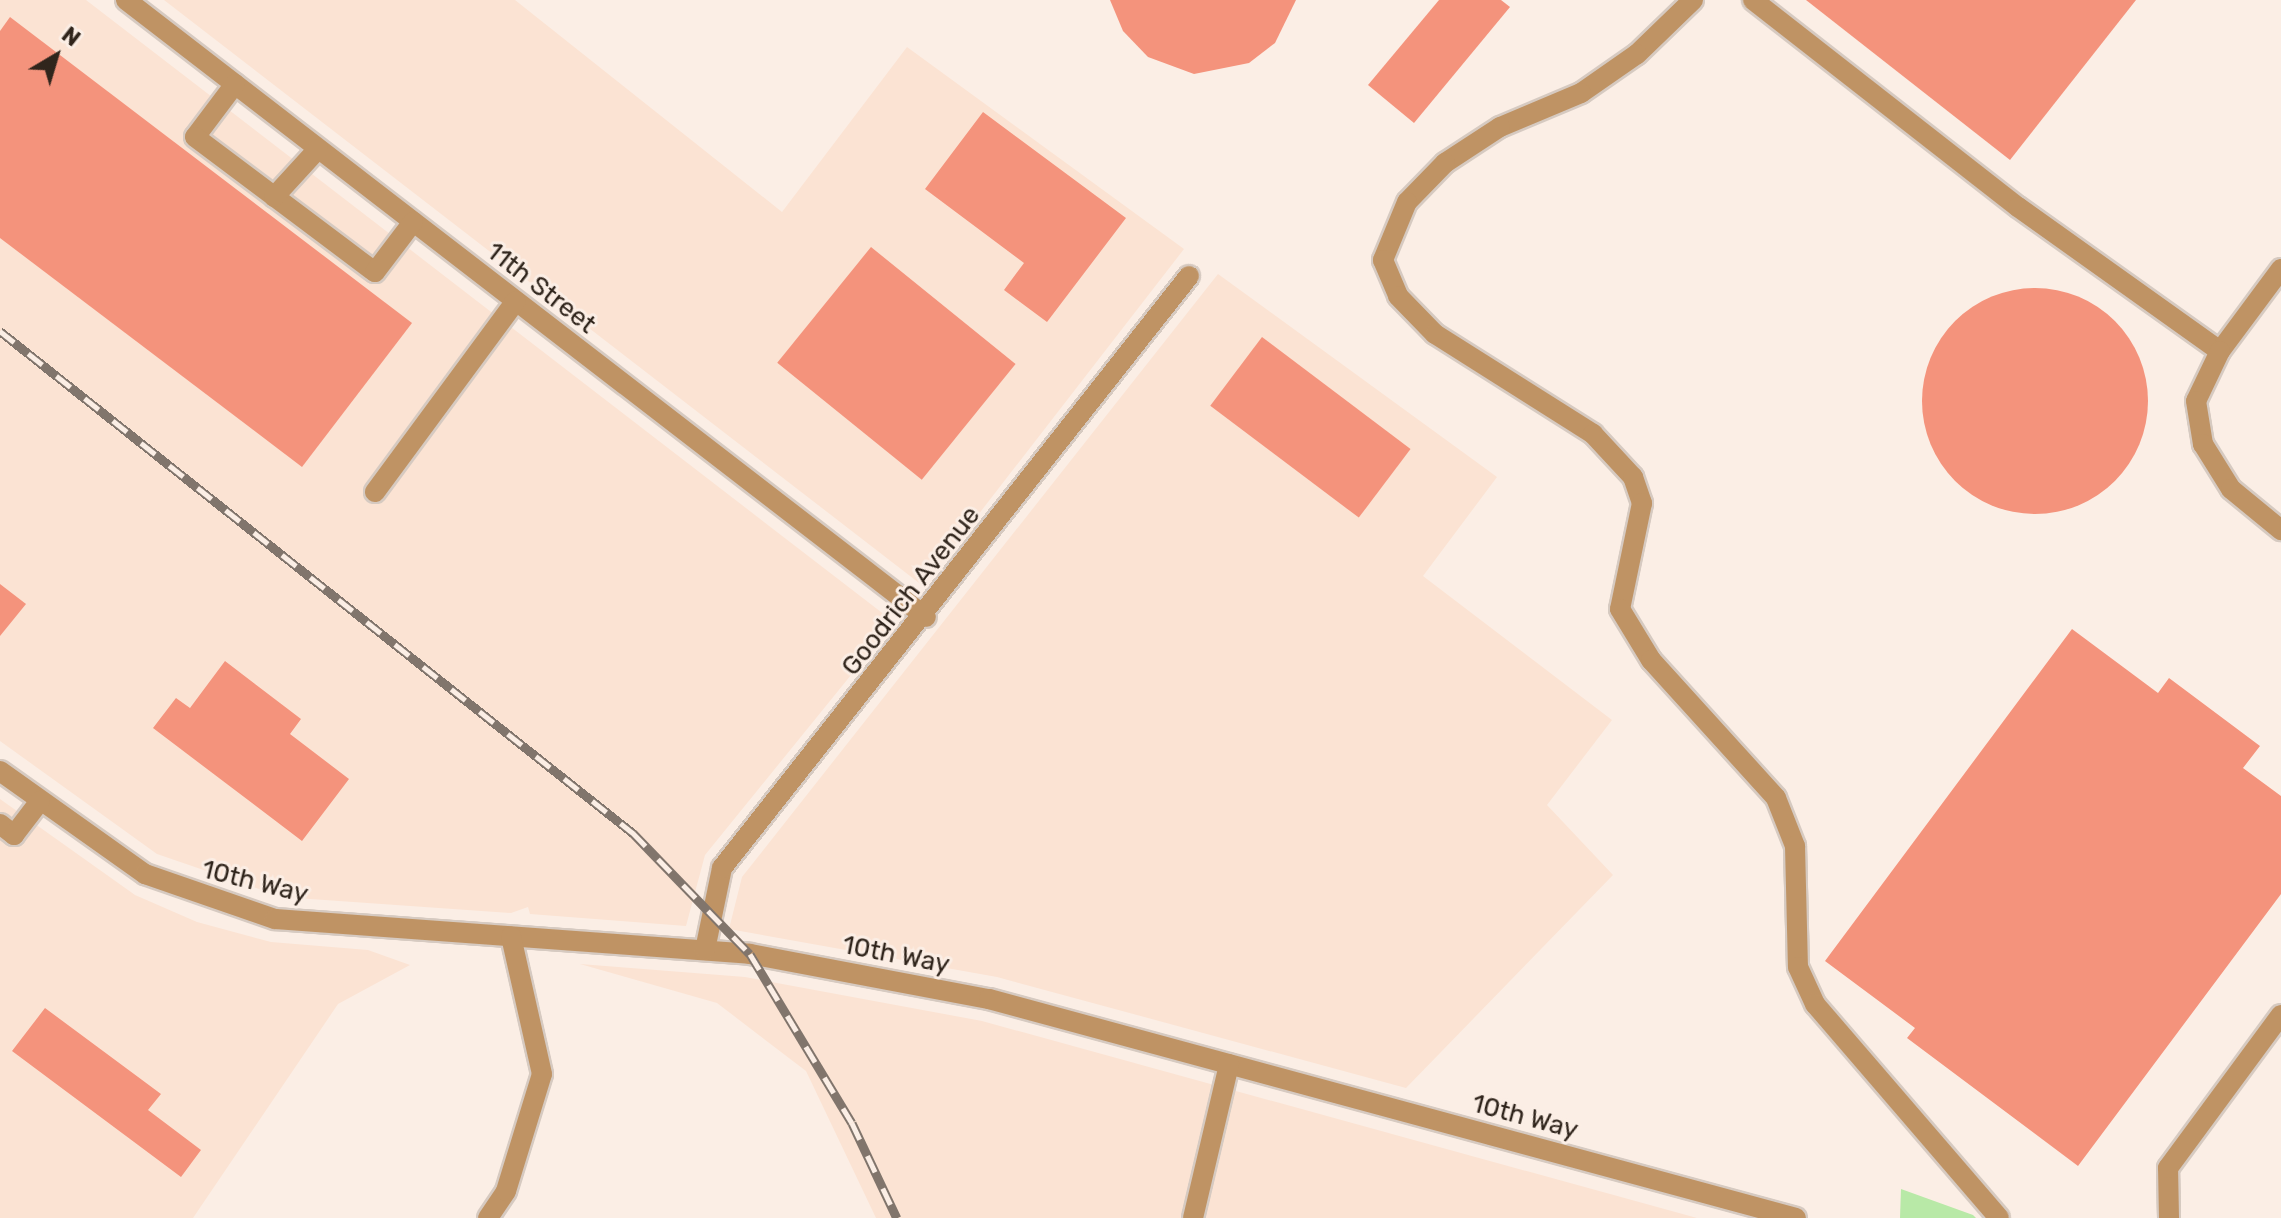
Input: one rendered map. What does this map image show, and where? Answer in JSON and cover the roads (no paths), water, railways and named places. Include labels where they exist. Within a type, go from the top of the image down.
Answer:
[{"type":"street","name":"11th Street","points":[[126,0],[926,617]]},
{"type":"street","points":[[1693,0],[1637,54],[1581,93],[1500,127],[1445,163],[1407,202],[1383,260],[1398,296],[1435,334],[1593,434],[1633,477],[1642,503],[1620,609],[1651,660],[1776,798],[1795,846],[1798,967],[1815,1004],[1999,1218]]},
{"type":"street","points":[[1753,0],[2018,207],[2220,351]]},
{"type":"street","points":[[235,84],[195,137],[375,272],[413,222]]},
{"type":"street","points":[[274,197],[318,149]]},
{"type":"street","points":[[2281,269],[2220,351],[2196,401],[2203,444],[2231,489],[2281,530]]},
{"type":"street","name":"Goodrich Avenue","points":[[705,950],[722,868],[926,617],[1189,276]]},
{"type":"street","points":[[375,492],[516,301]]},
{"type":"street","name":"10th Way","points":[[0,771],[145,874],[205,900],[275,919],[705,950],[989,999],[1796,1218]]},
{"type":"street","points":[[7,829],[40,801]]},
{"type":"street","points":[[488,1218],[506,1191],[542,1074],[511,936]]},
{"type":"street","points":[[2167,1218],[2168,1168],[2281,1015]]},
{"type":"street","points":[[1193,1218],[1229,1064]]},
{"type":"railway","points":[[0,331],[633,833],[750,954],[852,1123],[897,1218]]}]
